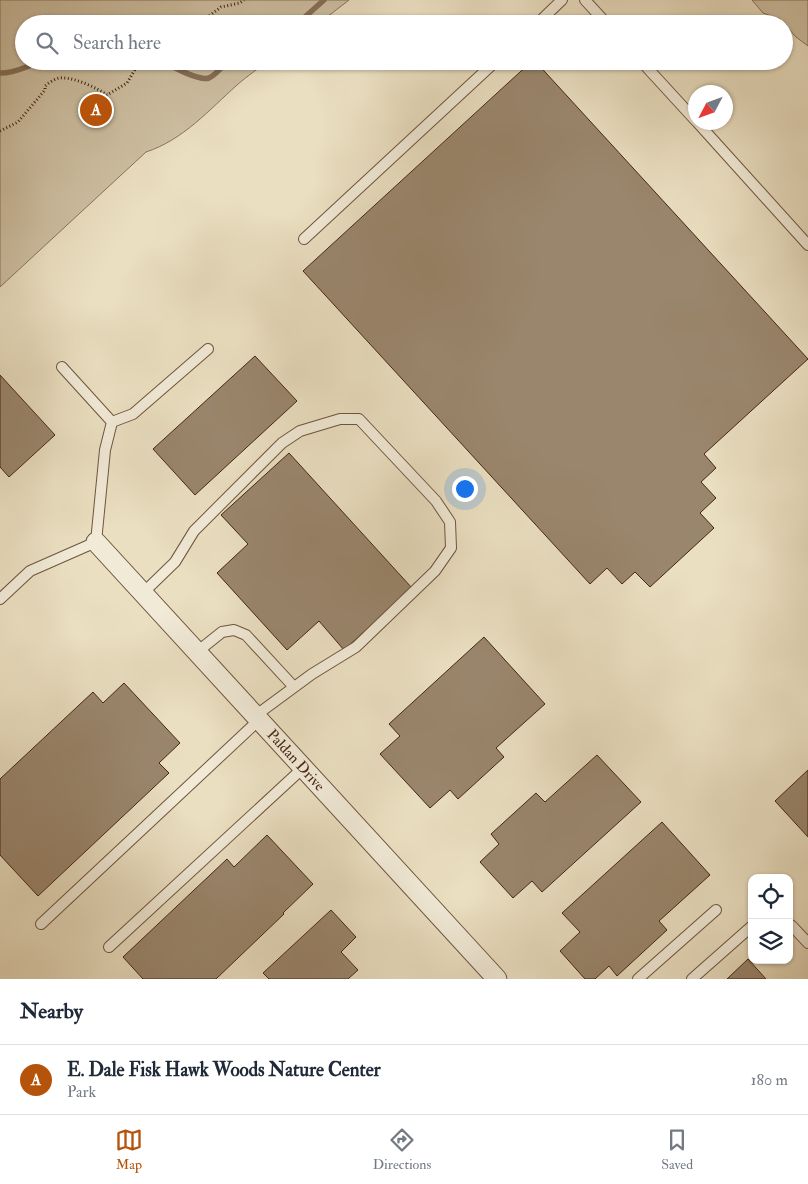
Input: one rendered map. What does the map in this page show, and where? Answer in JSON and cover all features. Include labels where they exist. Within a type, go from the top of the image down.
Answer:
[{"type":"street","name":"Paldan Drive","points":[[96,542],[498,979]]},
{"type":"lane","points":[[546,15],[562,0]]},
{"type":"lane","points":[[585,0],[599,15]]},
{"type":"lane","points":[[304,239],[486,70]]},
{"type":"lane","points":[[649,70],[688,113]]},
{"type":"lane","points":[[703,130],[808,245]]},
{"type":"lane","points":[[112,422],[133,414],[208,349]]},
{"type":"lane","points":[[62,367],[112,422]]},
{"type":"lane","points":[[41,924],[257,718],[312,674],[356,647],[435,571],[451,548],[450,522],[436,501],[359,419],[340,419],[300,431],[282,443],[194,531],[174,562],[143,593]]},
{"type":"lane","points":[[0,599],[30,571],[96,542],[106,450],[112,422]]},
{"type":"lane","points":[[197,652],[222,632],[234,630],[246,635],[294,687]]},
{"type":"lane","points":[[109,947],[303,768]]},
{"type":"lane","points":[[638,979],[716,910]]},
{"type":"lane","points":[[793,927],[808,943]]},
{"type":"lane","points":[[692,979],[748,930]]},
{"type":"path","points":[[211,15],[221,8],[240,3],[244,0]]},
{"type":"path","points":[[0,131],[18,122],[45,90],[45,86],[51,81],[62,78],[97,88],[107,96],[127,84],[135,70]]},
{"type":"shaded area","points":[[0,0],[349,0],[330,15],[15,15],[15,70],[256,70],[184,132],[159,147],[146,152],[0,287]]},
{"type":"shaded area","points":[[752,0],[808,0],[808,46],[793,34],[793,15],[769,15],[763,13]]},
{"type":"building","points":[[522,70],[543,70],[808,359],[704,454],[716,468],[701,482],[716,498],[700,513],[714,528],[650,587],[635,572],[622,584],[607,568],[590,584],[303,271]]},
{"type":"building","points":[[255,356],[297,401],[195,495],[153,449]]},
{"type":"building","points":[[0,375],[55,435],[9,477],[0,467]]},
{"type":"building","points":[[289,453],[412,588],[344,650],[319,621],[287,650],[217,573],[248,544],[221,515]]},
{"type":"building","points":[[484,637],[545,704],[496,748],[504,757],[458,799],[450,790],[430,808],[380,754],[400,736],[389,724]]},
{"type":"building","points":[[124,683],[180,743],[159,763],[169,773],[38,896],[0,855],[0,779],[93,692],[103,703]]},
{"type":"building","points":[[597,755],[641,802],[542,892],[532,881],[513,898],[480,862],[499,844],[491,834],[536,793],[545,802]]},
{"type":"building","points":[[808,770],[808,837],[775,801]]},
{"type":"building","points":[[662,822],[710,875],[659,921],[667,930],[617,976],[609,966],[595,979],[585,979],[560,951],[580,932],[562,913]]},
{"type":"building","points":[[267,835],[313,884],[216,979],[143,979],[123,957],[227,859],[234,867]]},
{"type":"building","points":[[331,910],[356,937],[341,952],[358,970],[348,979],[269,979],[263,973]]},
{"type":"building","points":[[748,959],[748,964],[752,964],[766,979],[727,979]]},
{"type":"waterway","points":[[307,15],[324,0]]},
{"type":"waterway","points":[[0,73],[17,70]]},
{"type":"waterway","points":[[180,70],[205,78],[209,78],[220,70]]},
{"type":"place","name":"E. Dale Fisk Hawk Woods Nature Center","points":[[96,110]]}]
